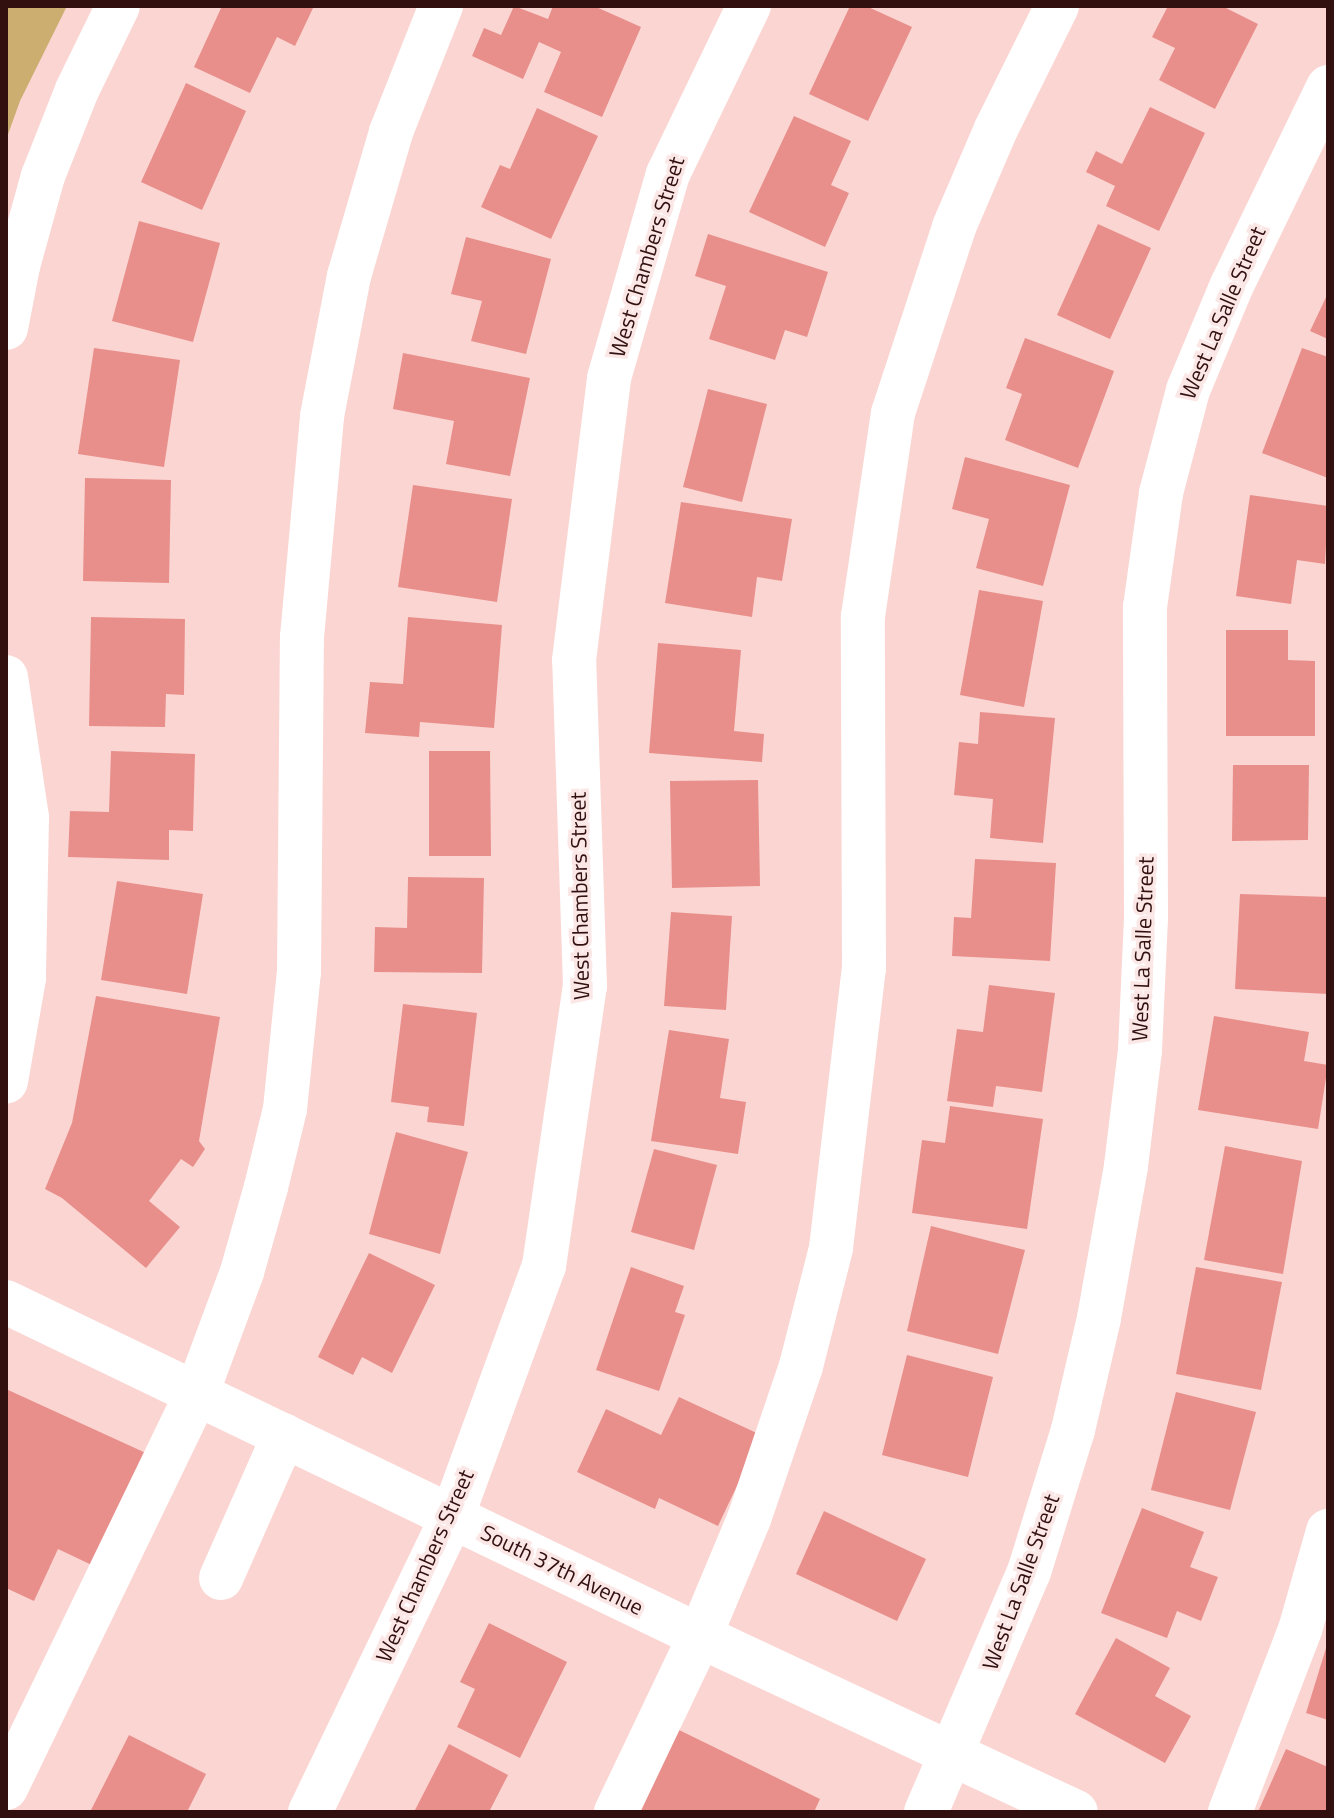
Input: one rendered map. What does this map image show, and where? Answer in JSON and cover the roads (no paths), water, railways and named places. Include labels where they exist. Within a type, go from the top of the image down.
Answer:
[{"type":"street","points":[[6,328],[18,266],[43,176],[77,90],[118,6]]},
{"type":"street","points":[[6,1788],[197,1393],[242,1272],[285,1109],[299,972],[302,637],[322,416],[349,276],[391,132],[441,6]]},
{"type":"street","name":"West Chambers Street","points":[[310,1812],[452,1517],[544,1266],[585,986],[574,660],[609,378],[668,174],[749,6]]},
{"type":"street","points":[[616,1812],[700,1636],[749,1519],[801,1366],[831,1248],[864,968],[863,616],[893,413],[954,227],[996,129],[1057,6]]},
{"type":"street","name":"West La Salle Street","points":[[926,1812],[954,1754],[1029,1572],[1073,1430],[1099,1318],[1126,1166],[1140,1050],[1146,916],[1145,607],[1161,493],[1188,390],[1232,285],[1328,87]]},
{"type":"street","points":[[6,677],[27,817],[24,978],[6,1081]]},
{"type":"street","name":"South 37th Avenue","points":[[6,1302],[700,1636],[1076,1812]]},
{"type":"street","points":[[221,1578],[284,1435]]},
{"type":"street","points":[[1230,1812],[1300,1630],[1328,1531]]}]
